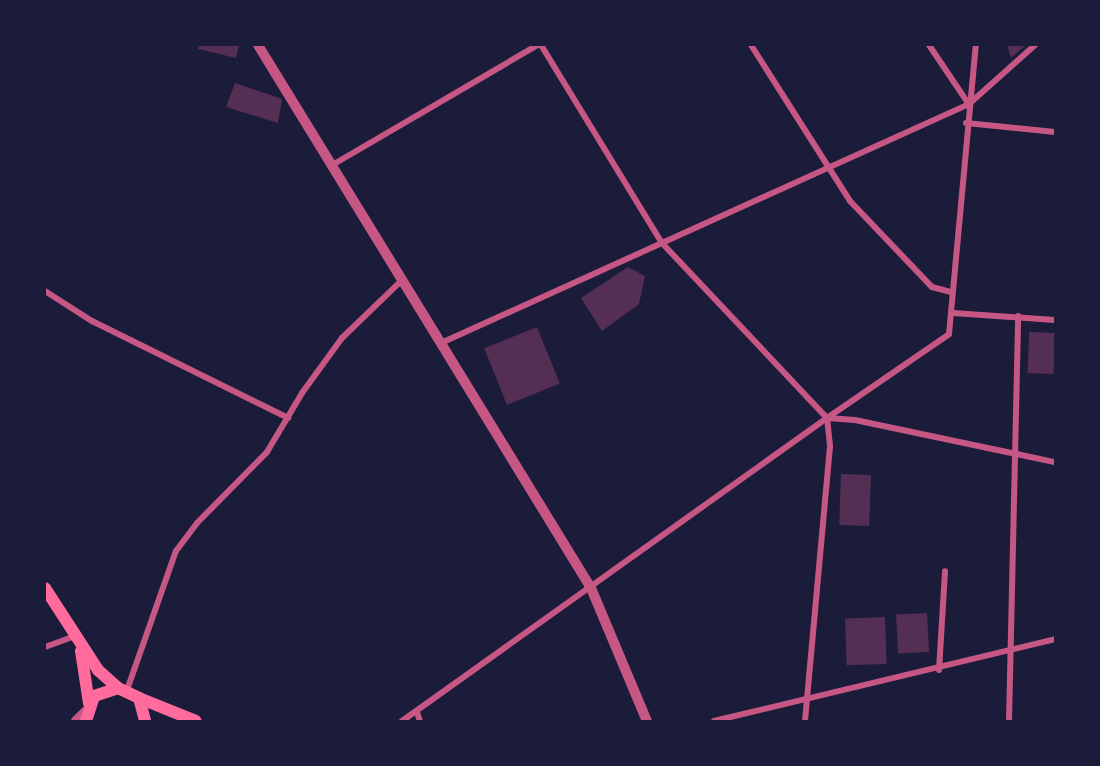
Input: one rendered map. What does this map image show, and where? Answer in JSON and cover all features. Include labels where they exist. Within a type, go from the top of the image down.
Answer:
[{"type":"main road","points":[[45,588],[98,670],[139,699],[196,721]]},
{"type":"main road","points":[[75,636],[87,674],[86,712]]},
{"type":"main road","points":[[86,712],[101,691],[122,689]]},
{"type":"main road","points":[[139,699],[145,721]]},
{"type":"street","points":[[258,45],[334,164],[402,280],[591,588],[647,721]]},
{"type":"street","points":[[334,164],[540,45],[662,243],[827,418],[830,446],[805,721]]},
{"type":"street","points":[[751,45],[850,201],[932,286],[951,292]]},
{"type":"street","points":[[929,45],[969,104]]},
{"type":"street","points":[[402,721],[827,418],[949,334],[953,313],[951,292],[966,123],[976,45]]},
{"type":"street","points":[[441,344],[969,104],[1035,45]]},
{"type":"street","points":[[966,123],[1055,132]]},
{"type":"street","points":[[122,689],[177,551],[197,524],[267,452],[342,338],[402,280]]},
{"type":"street","points":[[45,291],[92,321],[288,418]]},
{"type":"street","points":[[953,313],[1055,320]]},
{"type":"street","points":[[1009,721],[1008,653],[1018,316]]},
{"type":"street","points":[[827,418],[855,420],[1055,462]]},
{"type":"street","points":[[939,670],[945,571]]},
{"type":"street","points":[[45,647],[75,636]]},
{"type":"street","points":[[714,721],[939,670],[1055,639]]},
{"type":"street","points":[[76,721],[86,712]]},
{"type":"street","points":[[417,712],[420,721]]},
{"type":"building","points":[[199,45],[239,45],[236,58],[198,49]]},
{"type":"building","points":[[1007,45],[1026,45],[1011,58]]},
{"type":"building","points":[[235,83],[282,99],[278,123],[226,107]]},
{"type":"building","points":[[628,267],[645,276],[639,304],[602,331],[581,298]]},
{"type":"building","points":[[537,327],[560,384],[507,405],[484,348]]},
{"type":"building","points":[[1029,332],[1055,333],[1054,374],[1028,373]]},
{"type":"building","points":[[841,474],[871,475],[869,526],[839,525]]},
{"type":"building","points":[[927,613],[929,652],[898,654],[896,615]]},
{"type":"building","points":[[885,617],[887,664],[847,665],[845,618]]}]
